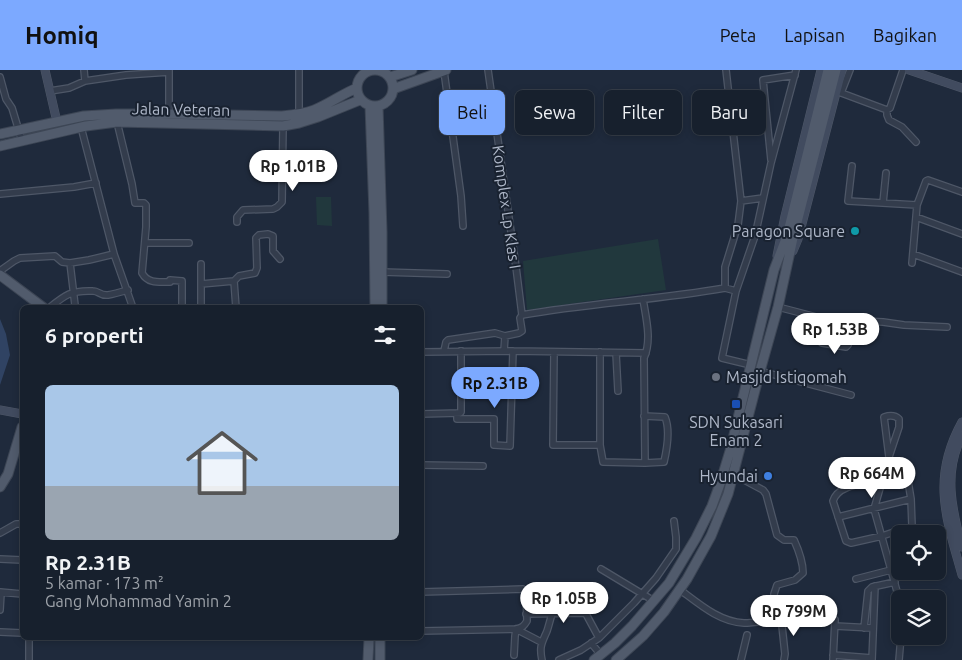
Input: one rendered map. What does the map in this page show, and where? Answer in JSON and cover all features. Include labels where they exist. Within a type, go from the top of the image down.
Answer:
[{"type":"main road","points":[[387,74],[393,89],[391,97],[386,103],[374,106],[360,100],[357,88],[359,80],[366,71],[373,70],[387,74],[412,70]]},
{"type":"main road","points":[[393,89],[445,70]]},
{"type":"main road","points":[[597,658],[615,644],[669,584],[712,506],[736,428],[775,268],[787,236],[828,70]]},
{"type":"main road","points":[[616,660],[643,636],[664,612],[680,589],[711,536],[728,494],[778,308],[785,270],[836,70]]},
{"type":"main road","name":"Jalan Veteran","points":[[0,146],[81,127],[117,122],[234,120],[299,114],[314,110],[344,92],[357,88]]},
{"type":"main road","name":"Jalan Veteran","points":[[0,134],[84,116],[127,113],[169,114],[283,126],[318,117],[360,100]]},
{"type":"main road","points":[[374,106],[382,305]]},
{"type":"main road","points":[[374,106],[374,305]]},
{"type":"main road","points":[[0,275],[40,305]]},
{"type":"main road","points":[[0,487],[8,474],[20,434]]},
{"type":"main road","points":[[368,660],[369,640]]},
{"type":"main road","points":[[380,640],[380,660]]},
{"type":"street","points":[[45,70],[57,122]]},
{"type":"street","points":[[84,70],[85,81]]},
{"type":"street","points":[[299,70],[299,114]]},
{"type":"street","points":[[445,70],[463,226]]},
{"type":"street","name":"Komplex Lp Klas I","points":[[488,70],[521,316]]},
{"type":"street","points":[[725,288],[725,267],[738,225],[741,201],[726,70]]},
{"type":"street","points":[[775,268],[782,226],[821,70]]},
{"type":"street","points":[[785,270],[798,239],[839,92],[842,70]]},
{"type":"street","points":[[839,92],[850,70]]},
{"type":"street","points":[[903,70],[890,108],[887,110],[887,115],[889,120],[902,127],[916,142]]},
{"type":"street","points":[[909,70],[929,73],[962,88]]},
{"type":"street","points":[[50,91],[69,88],[85,81],[126,73],[169,71],[169,114]]},
{"type":"street","points":[[751,365],[722,358],[736,291],[755,236],[771,164],[796,73],[763,80],[771,164]]},
{"type":"street","points":[[0,77],[6,99],[12,108],[22,140]]},
{"type":"street","points":[[839,92],[887,110]]},
{"type":"street","points":[[117,122],[135,203],[146,205],[143,276],[154,282],[182,280],[182,305]]},
{"type":"street","points":[[237,222],[237,216],[243,210],[273,209],[282,202],[283,126]]},
{"type":"street","points":[[81,127],[114,254],[132,305]]},
{"type":"street","points":[[852,166],[848,201],[917,205]]},
{"type":"street","points":[[883,203],[886,173]]},
{"type":"street","points":[[912,263],[917,205],[927,180],[962,192]]},
{"type":"street","points":[[0,194],[96,183]]},
{"type":"street","points":[[741,201],[763,198]]},
{"type":"street","points":[[916,217],[962,234]]},
{"type":"street","points":[[201,284],[234,281],[240,276],[255,273],[257,271],[256,238],[258,236],[268,234],[273,236],[273,251],[280,259]]},
{"type":"street","points":[[145,242],[189,243]]},
{"type":"street","points":[[161,250],[162,243]]},
{"type":"street","points":[[0,271],[20,258],[55,256],[62,262],[70,263],[114,254]]},
{"type":"street","points":[[913,254],[962,272]]},
{"type":"street","points":[[70,263],[75,305]]},
{"type":"street","points":[[201,264],[201,305]]},
{"type":"street","points":[[382,272],[447,274]]},
{"type":"street","points":[[234,281],[236,305]]},
{"type":"street","points":[[444,352],[448,340],[495,333],[505,336],[519,333],[522,331],[521,316],[725,288],[736,291]]},
{"type":"street","points":[[52,305],[64,295],[74,292],[95,291],[107,295],[128,290]]},
{"type":"street","points":[[643,299],[648,330],[648,350],[644,358],[645,464]]},
{"type":"street","points":[[778,308],[824,318],[947,328]]},
{"type":"street","points":[[824,318],[822,343],[846,347],[855,321]]},
{"type":"street","points":[[504,352],[505,336]]},
{"type":"street","points":[[424,352],[646,353]]},
{"type":"street","points":[[424,414],[460,413],[462,410],[461,352]]},
{"type":"street","points":[[457,413],[457,420],[494,419],[494,445],[510,446],[513,352]]},
{"type":"street","points":[[554,352],[553,445],[600,445]]},
{"type":"street","points":[[600,352],[600,445],[603,462],[645,464],[664,462],[667,448],[667,422],[665,417],[644,416]]},
{"type":"street","points":[[616,353],[618,391]]},
{"type":"street","points":[[760,370],[851,395]]},
{"type":"street","points":[[0,410],[20,414]]},
{"type":"street","points":[[888,457],[884,417],[889,415],[899,419],[899,427],[888,457],[874,509],[891,568]]},
{"type":"street","points":[[962,422],[954,436],[944,472],[944,495],[947,517],[962,547]]},
{"type":"street","points":[[962,436],[954,456],[951,480],[951,494],[962,575]]},
{"type":"street","points":[[424,465],[483,466]]},
{"type":"street","points":[[903,472],[907,475],[911,499],[912,526],[882,536],[851,543],[846,541],[834,502],[836,495],[843,490],[882,480],[903,472]]},
{"type":"street","points":[[733,474],[763,490],[766,494],[777,535],[784,540],[794,540],[803,563],[803,573],[795,580],[777,585],[774,594],[776,614],[782,626],[784,660]]},
{"type":"street","points":[[838,517],[911,499]]},
{"type":"street","points":[[559,660],[574,654],[599,638],[656,578],[676,549],[674,521]]},
{"type":"street","points":[[0,533],[16,524],[20,524]]},
{"type":"street","points":[[0,559],[20,560]]},
{"type":"street","points":[[669,560],[680,567]]},
{"type":"street","points":[[601,569],[641,595],[654,601]]},
{"type":"street","points":[[856,579],[891,572]]},
{"type":"street","points":[[864,628],[866,594],[869,588],[894,582],[896,590]]},
{"type":"street","points":[[873,628],[835,623],[833,657],[872,659],[875,586]]},
{"type":"street","points":[[424,592],[524,588],[526,591],[526,621],[525,625],[521,628],[424,631]]},
{"type":"street","points":[[680,589],[724,619],[744,623],[779,619]]},
{"type":"street","points":[[0,610],[0,593],[20,594]]},
{"type":"street","points":[[526,614],[586,614],[599,638]]},
{"type":"street","points":[[542,660],[540,652],[541,642],[547,631],[552,614]]},
{"type":"street","points":[[516,629],[541,642]]},
{"type":"street","points":[[514,656],[516,629]]},
{"type":"street","points":[[0,632],[20,633]]},
{"type":"street","points":[[741,660],[747,635]]},
{"type":"street","points":[[29,640],[29,660]]},
{"type":"street","points":[[591,643],[597,658]]},
{"type":"street","points":[[900,660],[901,645]]},
{"type":"green space","points":[[316,197],[331,197],[332,226],[317,225]]},
{"type":"green space","points":[[658,239],[666,290],[527,310],[523,261]]},
{"type":"water","points":[[0,319],[6,334],[10,355],[0,385]]},
{"type":"place","name":"Paragon Square","points":[[855,231]]},
{"type":"place","name":"Masjid Istiqomah","points":[[716,377]]},
{"type":"place","name":"SDN Sukasari Enam 2","points":[[736,404]]},
{"type":"place","name":"Hyundai","points":[[768,476]]}]
